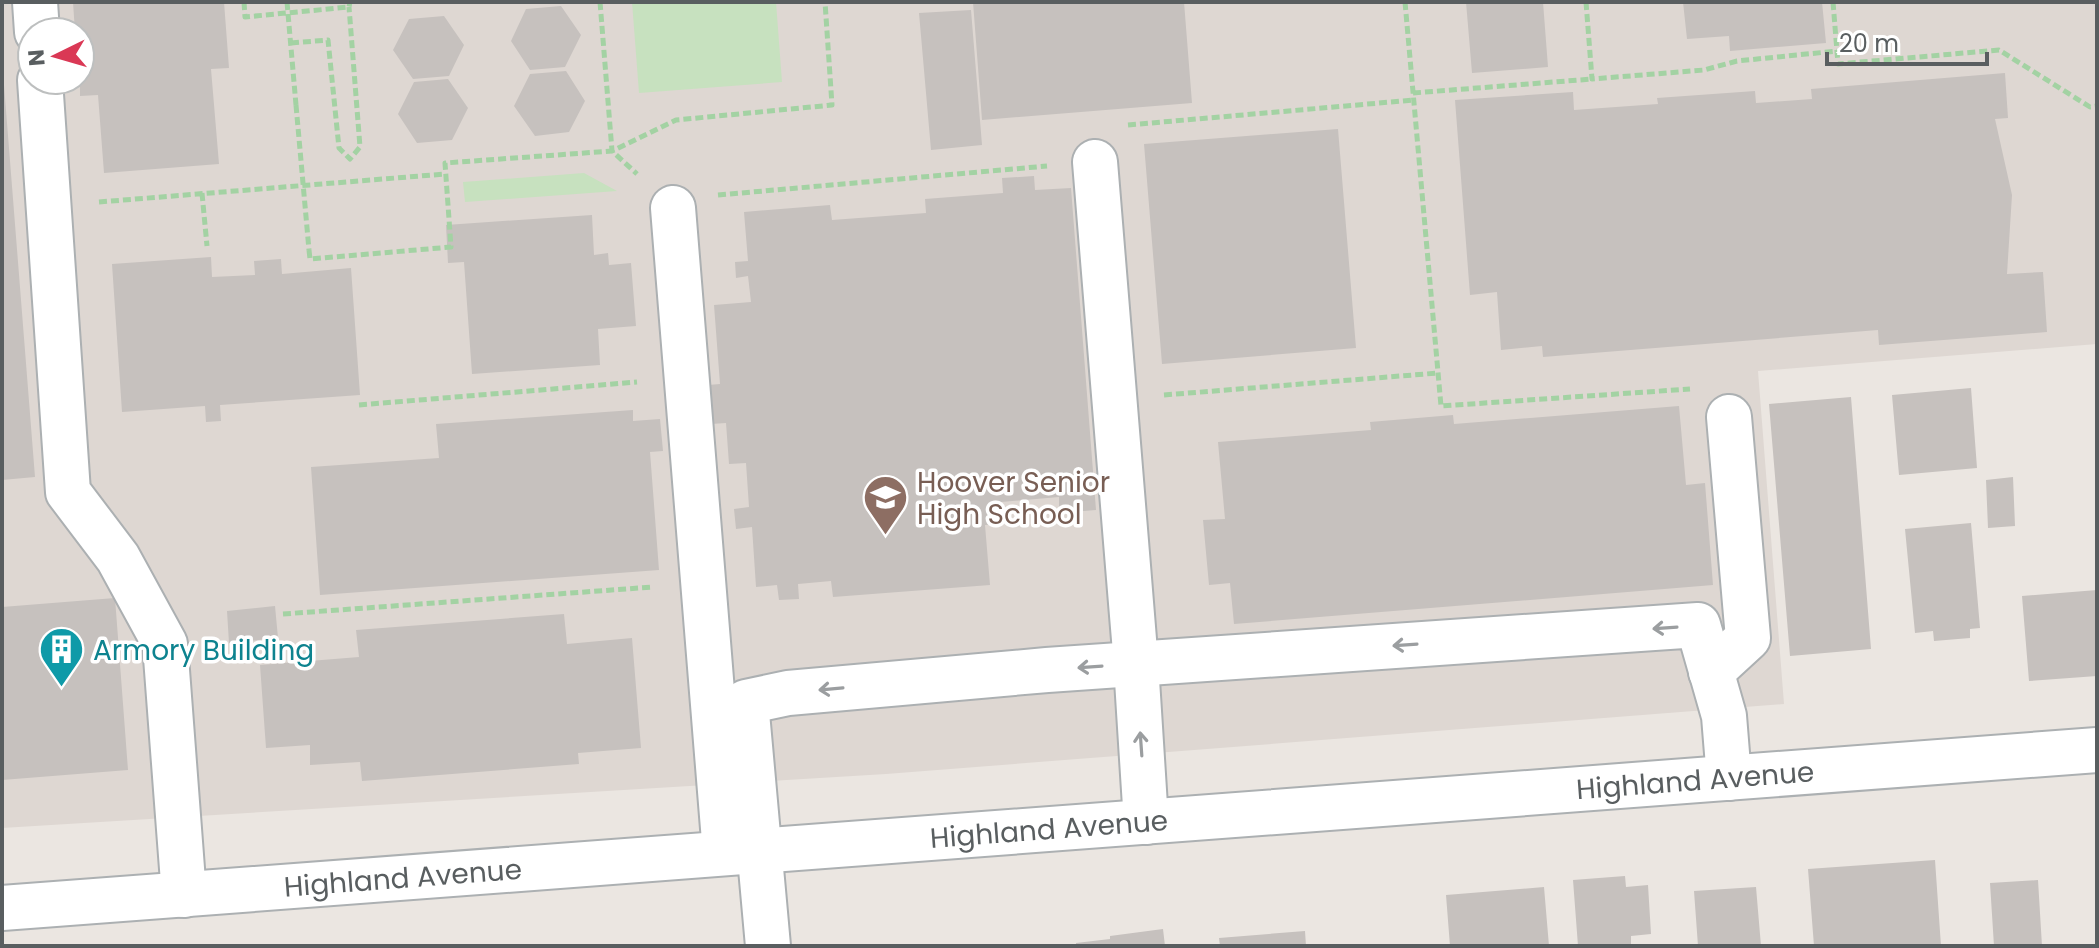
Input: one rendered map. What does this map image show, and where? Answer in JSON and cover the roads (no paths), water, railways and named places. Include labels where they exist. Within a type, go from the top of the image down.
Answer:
[{"type":"street","points":[[41,96],[68,492],[118,558],[165,644],[184,895]]},
{"type":"street","points":[[1095,162],[1146,822]]},
{"type":"street","points":[[669,204],[687,378],[703,584],[743,852],[768,946]]},
{"type":"street","points":[[1711,672],[1748,638],[1729,417]]},
{"type":"street","points":[[743,852],[746,702],[788,693],[1136,664],[1698,625],[1724,716],[1729,778]]},
{"type":"street","name":"Highland Avenue","points":[[2,908],[2097,750]]},
{"type":"place","name":"Hoover Senior High School","points":[[886,537]]},
{"type":"place","name":"Armory Building","points":[[62,689]]}]
